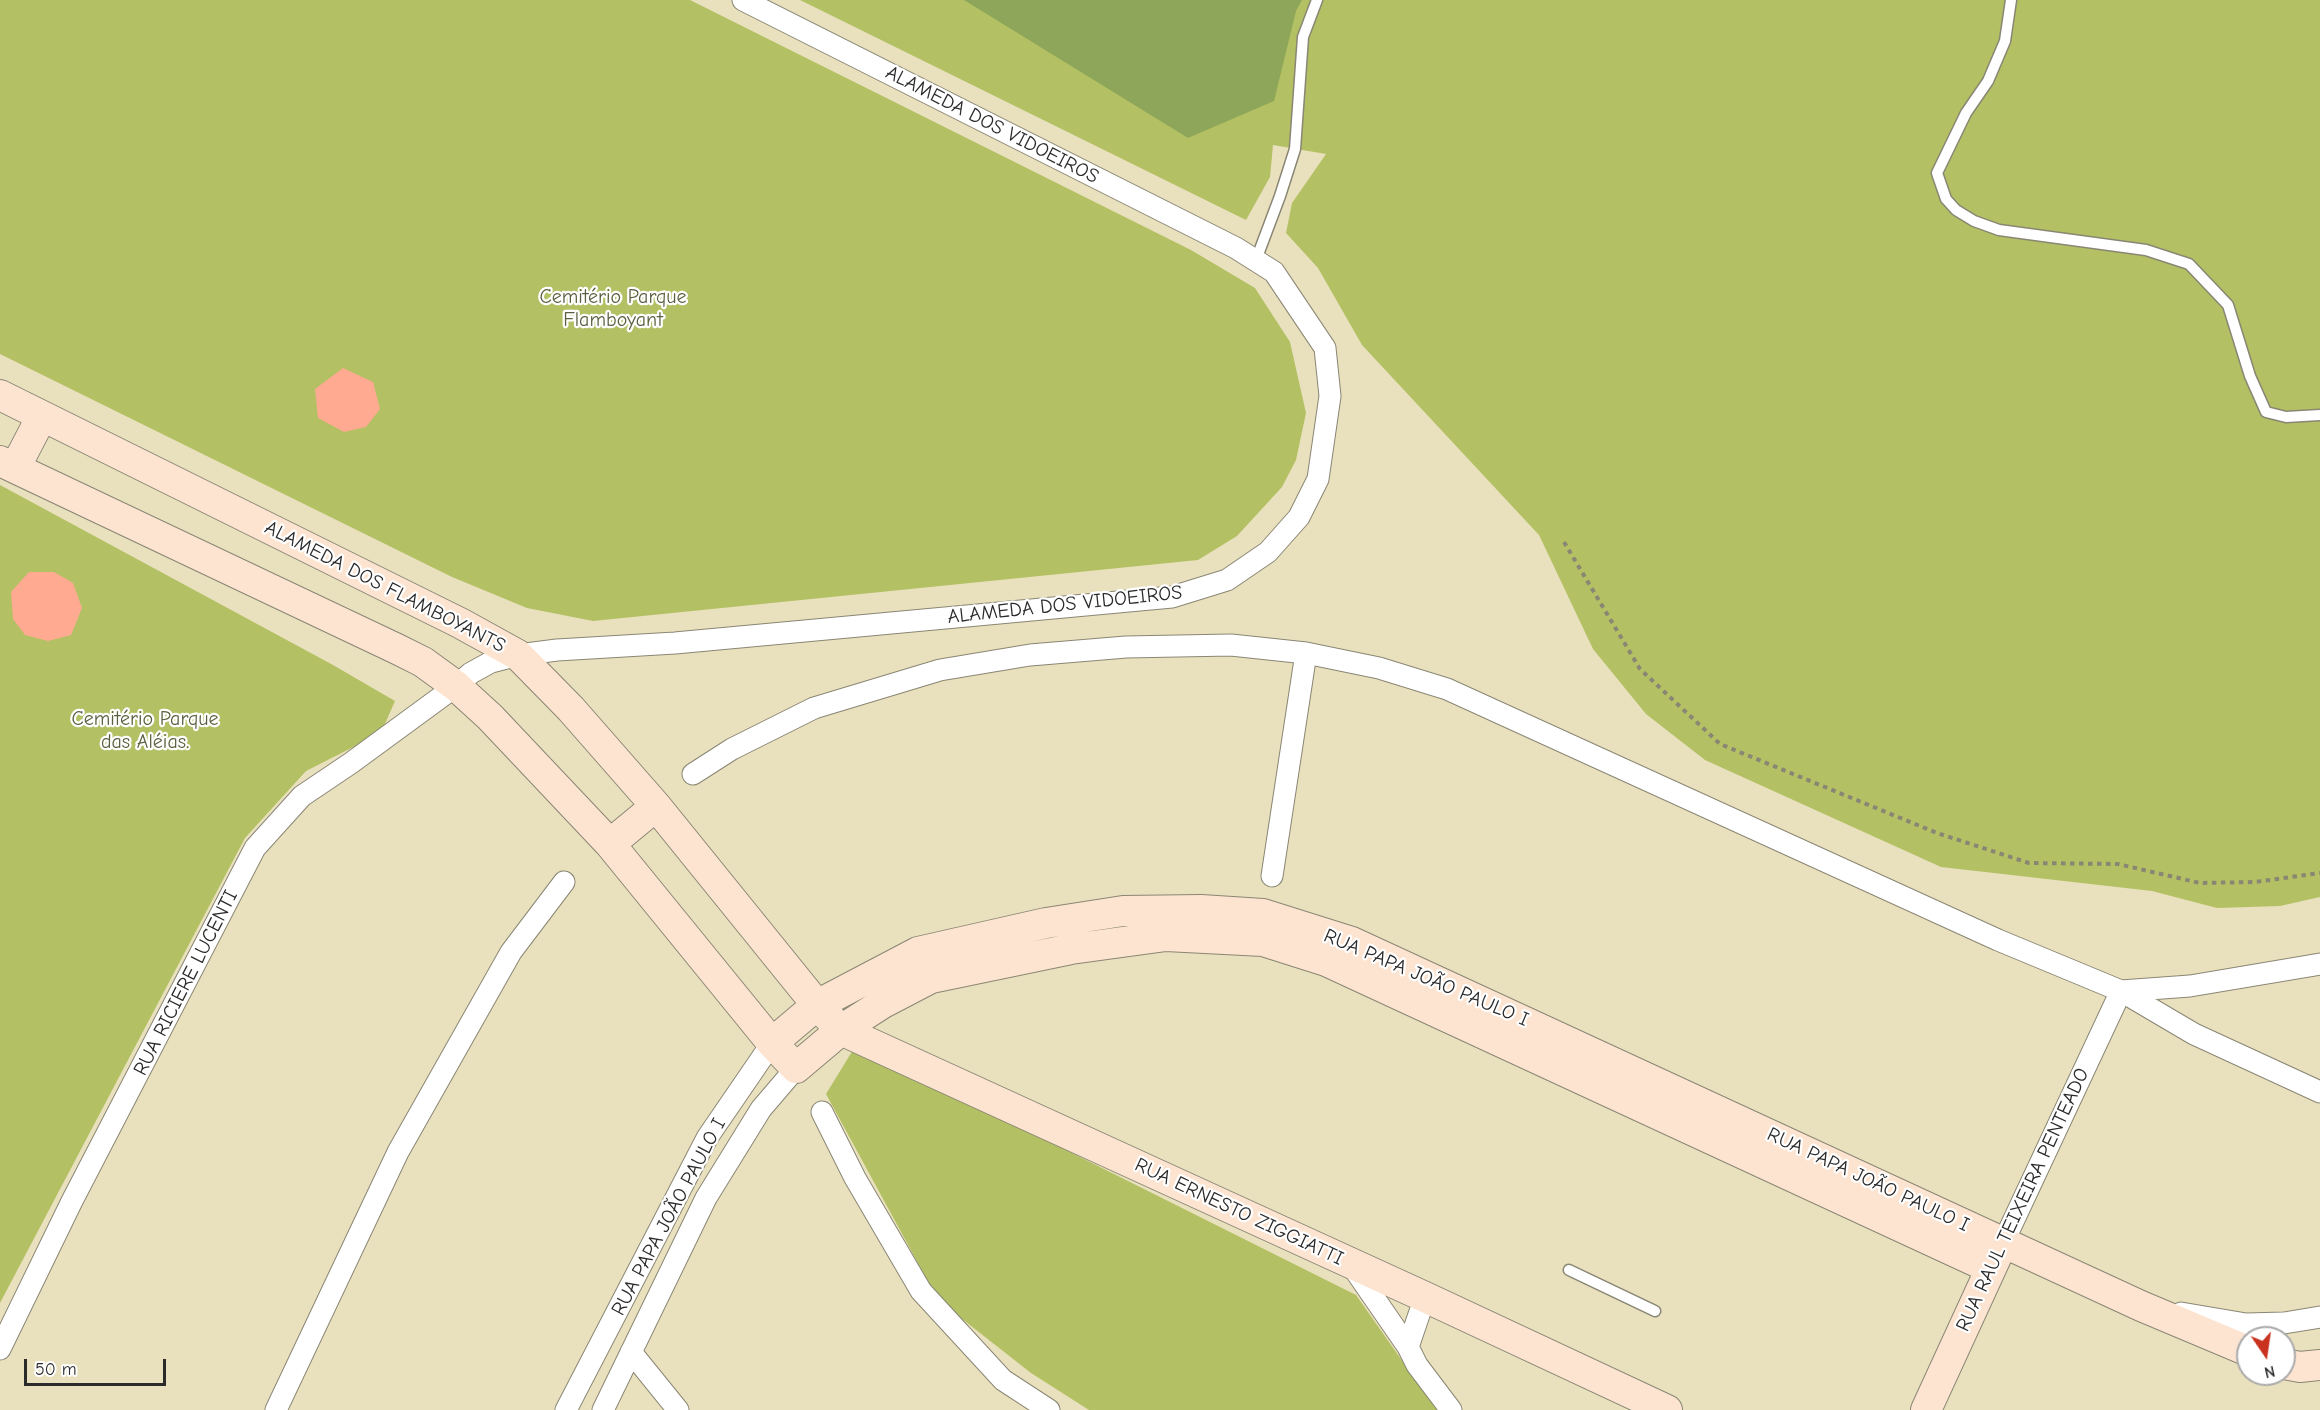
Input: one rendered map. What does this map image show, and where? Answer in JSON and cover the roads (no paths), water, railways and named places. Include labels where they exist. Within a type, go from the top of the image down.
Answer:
[{"type":"street","name":"ALAMEDA DOS VIDOEIROS","points":[[456,686],[471,673],[491,662],[518,655],[557,650],[723,639],[1172,597],[1227,580],[1268,552],[1299,517],[1318,480],[1330,396],[1325,348],[1274,272],[1226,243],[743,0]]},
{"type":"street","name":"ALAMEDA DOS FLAMBOYANTS","points":[[0,395],[460,623],[518,655],[578,716],[656,806],[818,1005]]},
{"type":"street","points":[[42,416],[8,464],[397,649],[423,662],[456,686],[490,717],[610,844],[772,1043],[796,1068]]},
{"type":"street","points":[[693,774],[732,748],[814,708],[940,670],[1030,655],[1126,647],[1231,645],[1306,653],[1379,668],[1447,689],[1987,935],[2121,990],[2194,1034],[2320,1092]]},
{"type":"street","points":[[1272,876],[1306,653]]},
{"type":"street","name":"RUA RICIERE LUCENTI","points":[[0,1349],[72,1201],[255,848],[302,796],[456,686]]},
{"type":"street","points":[[610,844],[656,806]]},
{"type":"street","points":[[276,1410],[398,1152],[511,952],[564,882]]},
{"type":"street","name":"RUA PAPA JOÃO PAULO I","points":[[566,1410],[708,1138],[772,1043],[818,1005],[918,952],[1046,923],[1122,911],[1201,910],[1263,914],[1352,942],[1997,1256]]},
{"type":"street","name":"RUA PAPA JOÃO PAULO I","points":[[603,1410],[706,1198],[761,1109],[796,1068],[841,1030],[883,1003],[930,978],[1071,949],[1167,936],[1263,941],[1326,961],[1997,1256],[2140,1306],[2236,1346]]},
{"type":"street","points":[[2121,990],[2190,986],[2320,964]]},
{"type":"street","name":"RUA RAUL TEIXEIRA PENTEADO","points":[[1926,1410],[2121,990]]},
{"type":"street","name":"RUA ERNESTO ZIGGIATTI","points":[[818,1005],[841,1030],[1667,1410]]},
{"type":"street","points":[[822,1112],[855,1178],[921,1292],[1003,1380],[1049,1410]]},
{"type":"street","points":[[1349,1262],[1408,1347],[1417,1365],[1451,1410]]},
{"type":"street","points":[[1408,1347],[1425,1297]]},
{"type":"street","points":[[2140,1306],[2256,1326]]},
{"type":"street","points":[[2295,1326],[2320,1317]]},
{"type":"street","points":[[631,1352],[678,1410]]},
{"type":"street","points":[[2296,1366],[2320,1365]]},
{"type":"lane","points":[[1256,260],[1280,196],[1294,148],[1304,37],[1317,0]]},
{"type":"lane","points":[[2011,0],[2005,40],[1988,81],[1966,113],[1937,173],[1946,199],[1956,210],[1974,221],[2000,230],[2146,250],[2188,264],[2228,305],[2250,376],[2266,412],[2286,417],[2320,415]]},
{"type":"lane","points":[[1569,1270],[1655,1311]]},
{"type":"park label","name":"Cemitério Parque Flamboyant","points":[[613,308]]},
{"type":"park label","name":"Cemitério Parque das Aléias.","points":[[145,730]]}]
